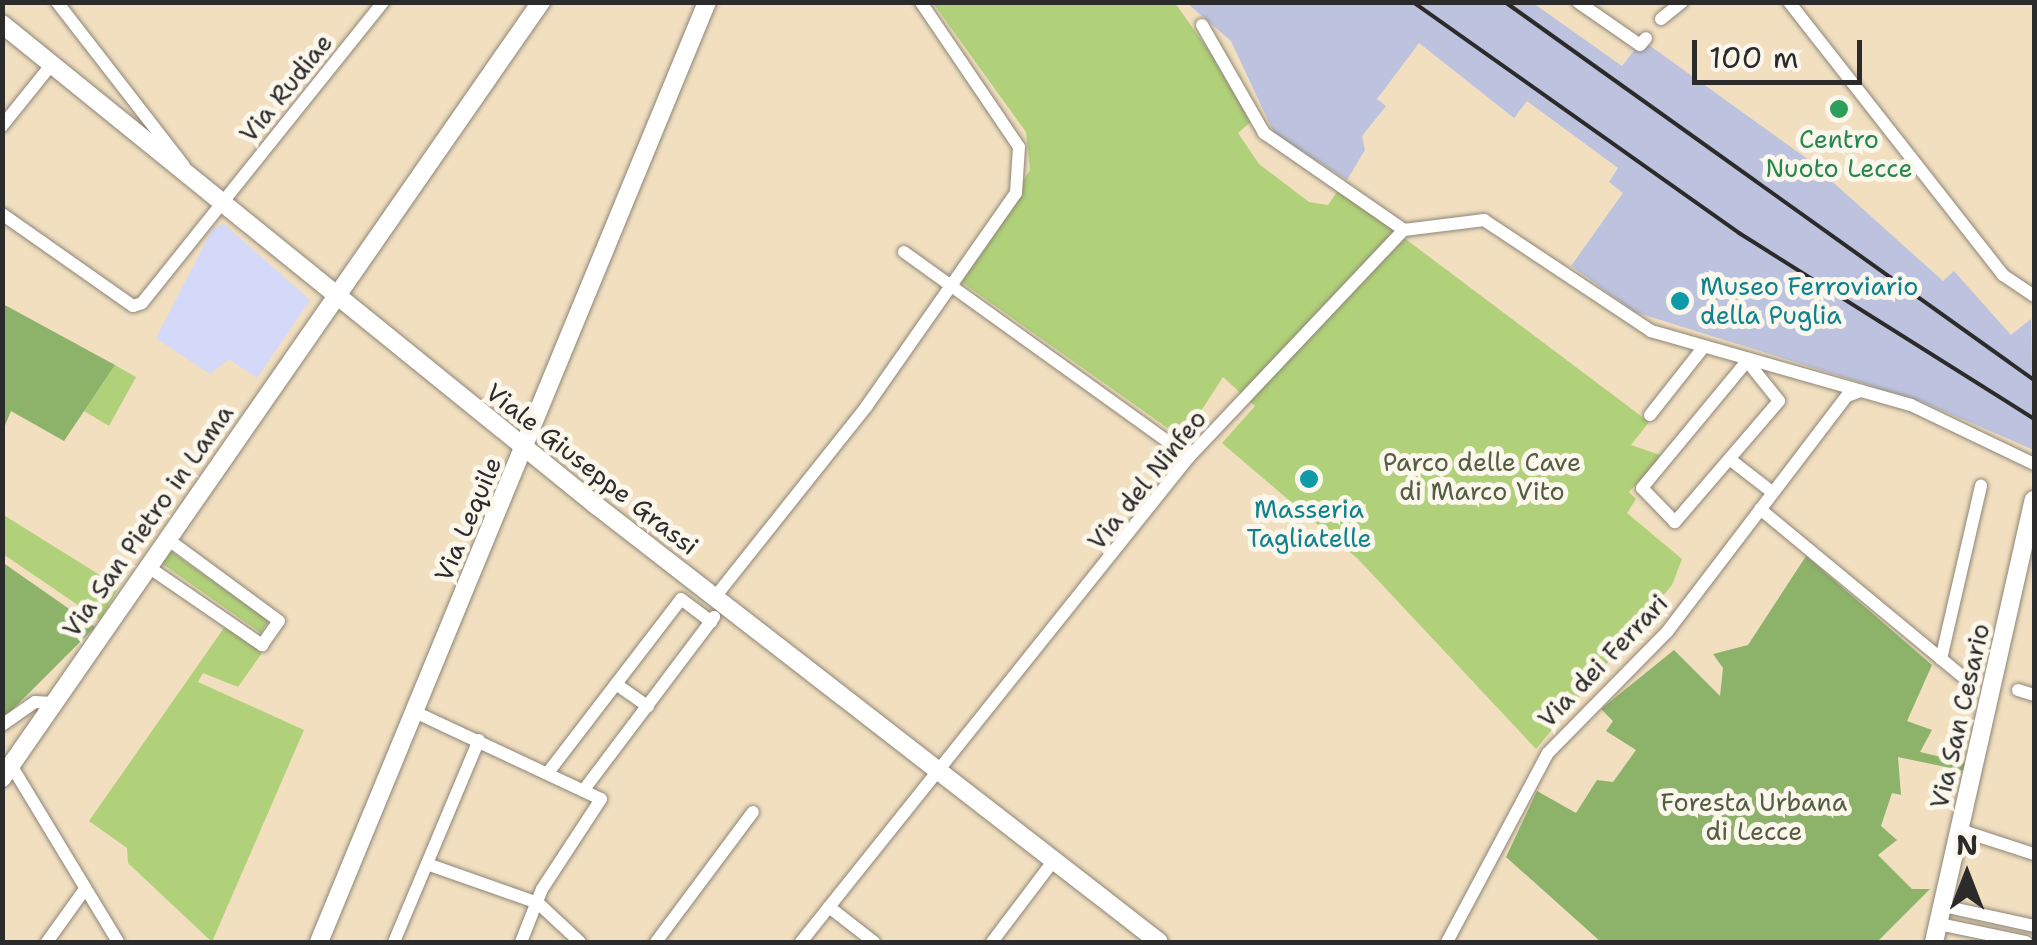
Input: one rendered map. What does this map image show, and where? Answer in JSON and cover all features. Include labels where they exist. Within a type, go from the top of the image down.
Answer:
[{"type":"main road","name":"Via San Pietro in Lama","points":[[7,771],[542,2]]},
{"type":"main road","name":"Via Lequile","points":[[319,942],[707,2]]},
{"type":"main road","name":"Viale Giuseppe Grassi","points":[[2,24],[525,448],[1158,942]]},
{"type":"main road","name":"Via San Cesario","points":[[1939,924],[2034,500]]},
{"type":"street","points":[[56,2],[130,93],[189,175]]},
{"type":"street","name":"Via Rudiae","points":[[2,214],[133,306],[224,202],[383,2]]},
{"type":"street","points":[[586,787],[710,622],[719,600],[951,285],[1023,170],[1019,148],[921,2]]},
{"type":"street","points":[[1578,2],[1640,45],[1646,38]]},
{"type":"street","points":[[1662,20],[1682,2]]},
{"type":"street","points":[[1789,2],[2002,274],[2034,296]]},
{"type":"street","points":[[1202,24],[1264,134],[1404,230],[1484,220],[1628,320],[1703,348],[1928,411],[2034,464]]},
{"type":"street","points":[[2,126],[51,65]]},
{"type":"street","points":[[113,116],[130,93]]},
{"type":"street","name":"Via del Ninfeo","points":[[801,942],[925,784],[944,774],[1190,457],[1404,230]]},
{"type":"street","points":[[904,252],[1190,457]]},
{"type":"street","points":[[1650,415],[1703,348]]},
{"type":"street","points":[[1747,361],[1778,402],[1682,523],[1642,488],[1747,361]]},
{"type":"street","name":"Via dei Ferrari","points":[[1448,942],[1548,753],[1667,632],[1847,396],[1863,391]]},
{"type":"street","points":[[1732,461],[1772,492]]},
{"type":"street","points":[[1941,659],[1981,486]]},
{"type":"street","points":[[1760,509],[1964,678]]},
{"type":"street","points":[[147,566],[262,646],[280,621],[166,538]]},
{"type":"street","points":[[550,770],[681,599],[710,622]]},
{"type":"street","points":[[616,684],[648,706]]},
{"type":"street","points":[[2018,690],[2034,695]]},
{"type":"street","points":[[2,725],[34,702],[52,703]]},
{"type":"street","points":[[414,712],[550,770],[586,787],[601,799],[538,903],[521,942]]},
{"type":"street","points":[[394,942],[479,740]]},
{"type":"street","points":[[7,771],[118,942]]},
{"type":"street","points":[[656,942],[752,812]]},
{"type":"street","points":[[1960,830],[2034,854]]},
{"type":"street","points":[[992,942],[1054,860]]},
{"type":"street","points":[[427,864],[538,903],[580,942]]},
{"type":"street","points":[[47,942],[85,889]]},
{"type":"street","points":[[829,907],[874,942]]},
{"type":"street","points":[[1939,924],[2034,926]]},
{"type":"street","points":[[1939,924],[2026,942]]},
{"type":"shaded area","points":[[1187,3],[1533,3],[1622,66],[1642,40],[1806,158],[1943,281],[1954,271],[2011,335],[2031,319],[2034,450],[1920,401],[1635,312],[1571,266],[1623,193],[1609,182],[1618,168],[1527,101],[1514,118],[1419,43],[1377,99],[1386,106],[1362,136],[1365,150],[1347,180],[1274,133],[1231,41]]},
{"type":"shaded area","points":[[224,224],[310,300],[257,378],[229,359],[210,374],[156,338],[213,228]]},
{"type":"green space","name":"Parco delle Cave di Marco Vito","points":[[933,3],[1175,3],[1239,93],[1252,121],[1238,133],[1259,164],[1309,202],[1328,205],[1339,189],[1649,422],[1631,445],[1663,456],[1629,492],[1636,499],[1627,513],[1682,559],[1672,585],[1536,749],[1358,559],[1222,443],[1255,406],[1223,377],[1183,439],[960,281],[1030,170],[1026,132]]},
{"type":"green space","points":[[3,304],[115,365],[64,441],[11,411],[3,430]]},
{"type":"green space","points":[[115,365],[136,377],[109,426],[84,411]]},
{"type":"green space","points":[[2,514],[119,587],[100,620],[3,554]]},
{"type":"green space","points":[[170,551],[269,620],[261,633],[161,563]]},
{"type":"green space","name":"Foresta Urbana di Lecce","points":[[1806,556],[1932,665],[1907,721],[1932,730],[1920,752],[1967,763],[1965,771],[1898,757],[1901,795],[1892,793],[1881,826],[1897,840],[1878,855],[1912,889],[1930,889],[1877,942],[1601,942],[1506,857],[1537,791],[1576,813],[1597,780],[1613,782],[1636,750],[1606,731],[1613,721],[1601,709],[1674,650],[1720,696],[1723,668],[1713,654],[1748,645]]},
{"type":"green space","points":[[2,562],[95,627],[3,719],[2,719]]},
{"type":"green space","points":[[226,625],[262,653],[238,687],[203,673],[198,682],[304,730],[212,942],[128,863],[127,848],[89,821]]},
{"type":"railway","points":[[1413,2],[1739,233],[2034,419]]},
{"type":"railway","points":[[1505,2],[2034,380]]},
{"type":"place","name":"Centro Nuoto Lecce","points":[[1839,109]]},
{"type":"place","name":"Museo Ferroviario della Puglia","points":[[1680,301]]},
{"type":"place","name":"Masseria Tagliatelle","points":[[1309,479]]}]
